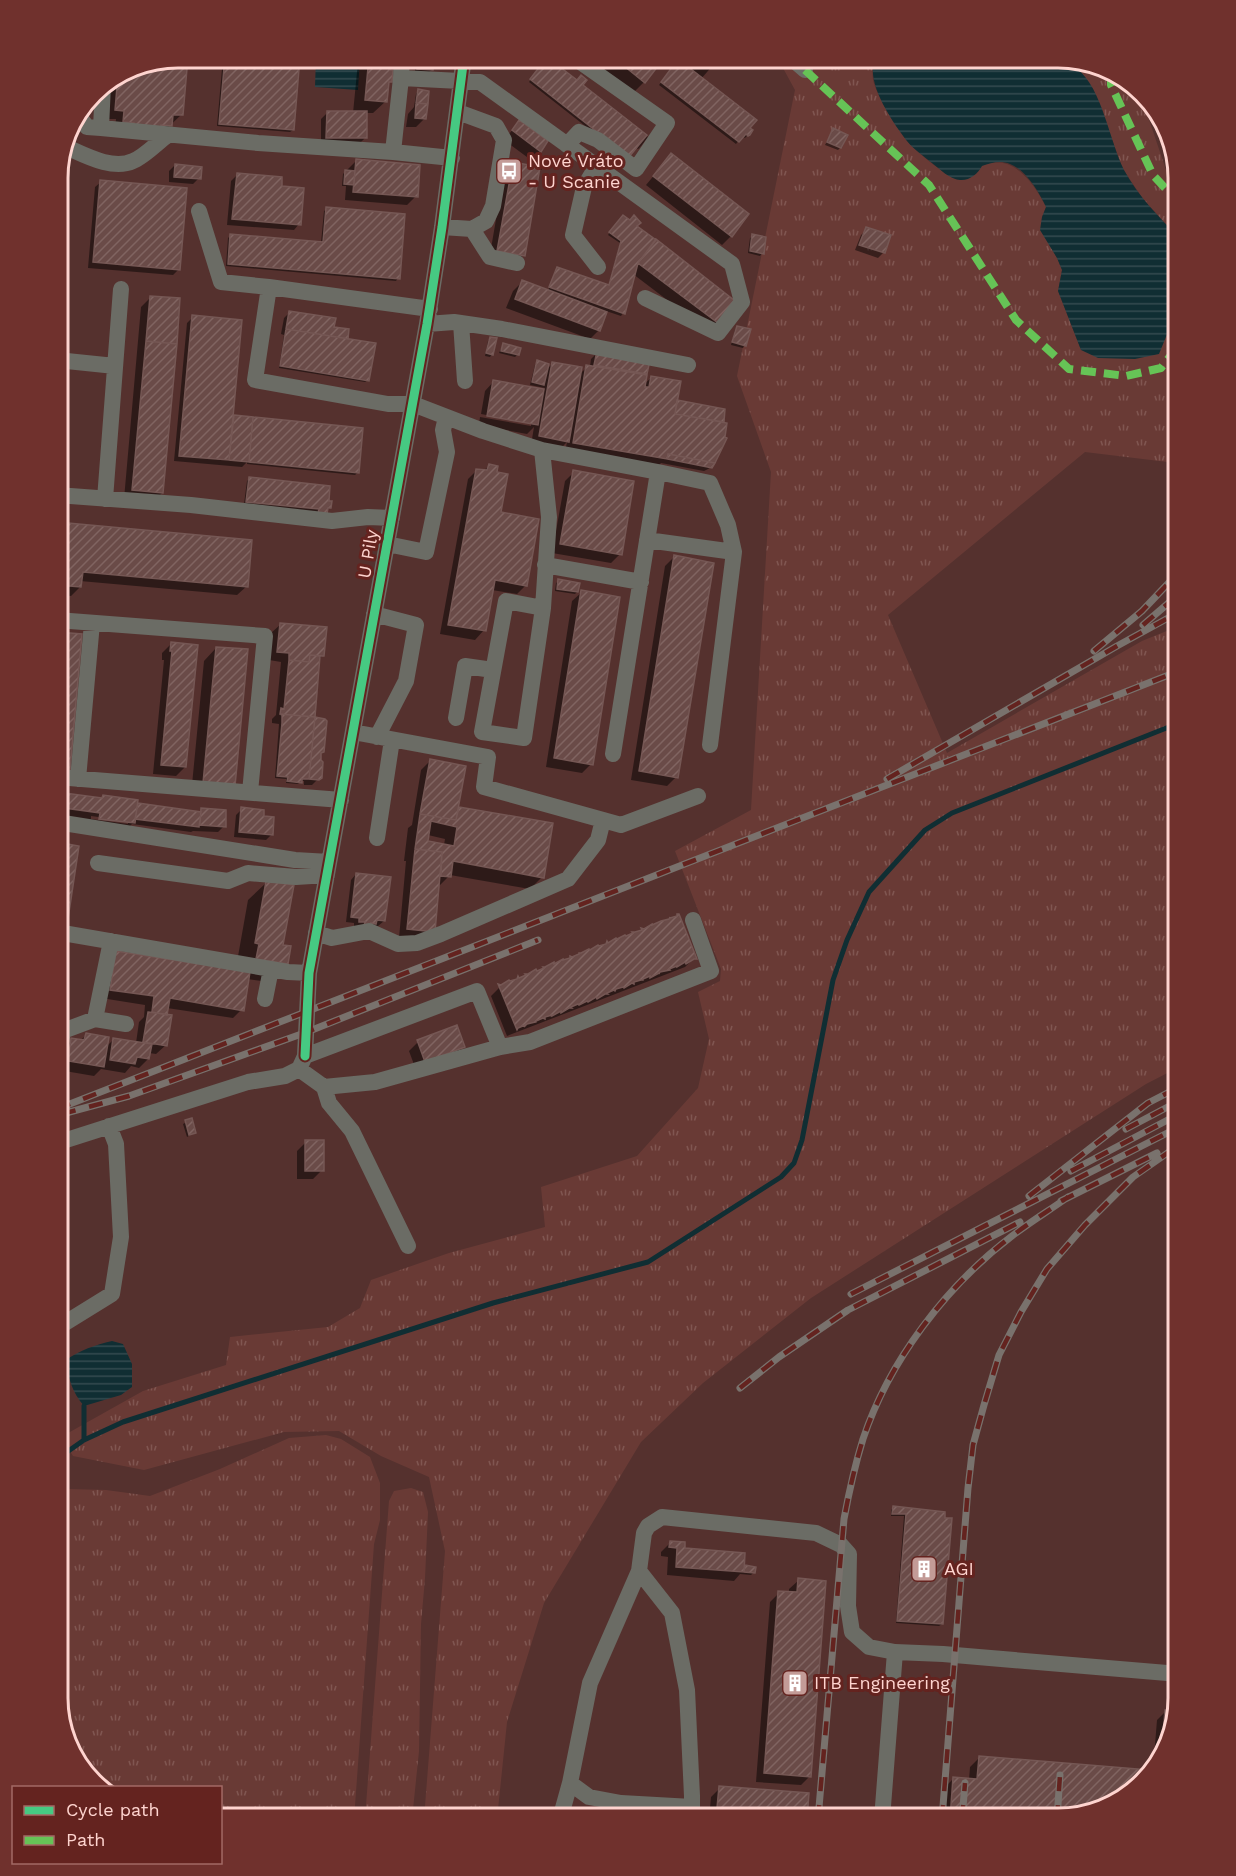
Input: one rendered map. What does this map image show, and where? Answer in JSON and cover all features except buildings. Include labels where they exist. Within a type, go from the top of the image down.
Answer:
[{"type":"street","points":[[393,152],[401,68]]},
{"type":"street","name":"U Pily","points":[[302,1062],[309,973],[428,316],[452,158],[463,68]]},
{"type":"street","points":[[567,145],[579,132],[598,140],[636,169],[667,123],[589,68]]},
{"type":"street","points":[[401,78],[480,82],[732,264],[742,302],[718,333],[645,298]]},
{"type":"street","points":[[101,128],[102,98]]},
{"type":"street","points":[[442,227],[472,229],[486,221],[493,206],[504,140],[496,126],[458,112]]},
{"type":"street","points":[[83,122],[87,127],[168,135],[452,158]]},
{"type":"street","points":[[71,149],[98,160],[117,164],[133,162],[168,135]]},
{"type":"street","points":[[596,167],[584,187],[573,235],[598,267]]},
{"type":"street","points":[[199,211],[221,282],[269,287],[688,364]]},
{"type":"street","points":[[472,229],[490,257],[517,263]]},
{"type":"street","points":[[269,287],[255,380],[388,404],[413,404],[483,431],[542,450],[710,483],[728,525],[734,552],[710,745]]},
{"type":"street","points":[[105,499],[121,289]]},
{"type":"street","points":[[461,323],[465,381]]},
{"type":"street","points":[[68,361],[115,366]]},
{"type":"street","points":[[387,544],[426,552],[447,452],[444,429],[446,417]]},
{"type":"street","points":[[542,450],[549,517],[543,608],[524,738],[482,732],[506,601],[543,608]]},
{"type":"street","points":[[613,754],[658,472]]},
{"type":"street","points":[[68,496],[332,521],[368,517],[392,518]]},
{"type":"street","points":[[647,540],[734,552]]},
{"type":"street","points":[[546,565],[641,582]]},
{"type":"street","points":[[374,614],[416,625],[406,681],[385,738],[377,838]]},
{"type":"street","points":[[68,621],[265,636],[250,792]]},
{"type":"street","points":[[78,779],[92,623]]},
{"type":"street","points":[[456,718],[465,666],[493,669]]},
{"type":"street","points":[[353,732],[488,757],[484,787],[621,825],[698,796]]},
{"type":"street","points":[[68,778],[341,800]]},
{"type":"street","points":[[316,933],[332,938],[369,931],[398,944],[417,943],[441,934],[568,879],[598,840],[603,820]]},
{"type":"street","points":[[68,824],[295,860],[328,869]]},
{"type":"street","points":[[98,863],[228,881],[248,873],[296,877],[328,869]]},
{"type":"street","points":[[324,1087],[375,1082],[500,1047],[530,1042],[711,971],[693,920]]},
{"type":"street","points":[[68,934],[288,972],[309,973]]},
{"type":"street","points":[[96,1019],[111,941]]},
{"type":"street","points":[[265,999],[271,969]]},
{"type":"street","points":[[68,1139],[248,1082],[285,1076],[302,1062],[477,991],[500,1047]]},
{"type":"street","points":[[68,1029],[96,1019],[126,1024]]},
{"type":"street","points":[[302,1062],[324,1087],[329,1103],[352,1131],[408,1246]]},
{"type":"street","points":[[68,1321],[112,1294],[121,1237],[116,1144],[109,1126]]},
{"type":"street","points":[[563,1808],[590,1683],[639,1571],[644,1533],[648,1526],[662,1517],[816,1533],[841,1545],[849,1554],[848,1606],[852,1632],[869,1647],[895,1652],[1168,1673]]},
{"type":"street","points":[[639,1571],[672,1613],[687,1690],[692,1808]]},
{"type":"street","points":[[883,1808],[895,1652]]},
{"type":"street","points":[[570,1783],[590,1797],[656,1808]]},
{"type":"green space","points":[[783,68],[873,68],[875,87],[894,123],[915,149],[945,173],[958,180],[982,165],[993,162],[1003,163],[1021,172],[1029,180],[1046,207],[1041,230],[1062,270],[1058,291],[1081,350],[1168,324],[1168,462],[1085,452],[888,615],[947,753],[1142,641],[1168,630],[1168,1073],[1146,1084],[811,1298],[703,1383],[641,1442],[544,1603],[507,1722],[498,1808],[425,1808],[445,1551],[429,1477],[381,1456],[339,1431],[284,1432],[144,1470],[73,1456],[68,1448],[68,1433],[143,1391],[226,1365],[230,1337],[328,1327],[360,1308],[371,1280],[449,1253],[545,1227],[541,1187],[637,1156],[698,1088],[709,1039],[698,992],[720,981],[721,969],[675,851],[751,810],[771,472],[737,376],[795,90]],"holes":[[[833,128],[848,135],[842,148],[827,142]],[[891,236],[885,253],[860,244]]]},
{"type":"green space","points":[[1078,70],[1094,73],[1120,86],[1146,111],[1168,171],[1168,226],[1143,199],[1123,169],[1093,89]]},
{"type":"green space","points":[[326,1435],[341,1439],[370,1457],[380,1483],[380,1520],[374,1544],[355,1808],[222,1808],[222,1786],[111,1786],[90,1765],[82,1753],[68,1713],[68,1489],[106,1490],[150,1496],[220,1469],[289,1438]]},
{"type":"green space","points":[[411,1488],[423,1492],[428,1512],[421,1624],[419,1751],[413,1808],[366,1808],[389,1501],[394,1491]]},
{"type":"water","points":[[316,68],[359,68],[358,90],[315,87]]},
{"type":"water","points":[[873,68],[1066,68],[1078,70],[1086,77],[1099,102],[1124,170],[1142,197],[1168,227],[1168,332],[1159,354],[1135,359],[1098,358],[1081,350],[1058,291],[1062,270],[1040,230],[1046,207],[1031,182],[1016,167],[1003,162],[982,166],[973,176],[963,180],[952,178],[941,171],[916,150],[901,133],[881,101],[873,77]]},
{"type":"water","points":[[112,1341],[123,1344],[132,1364],[132,1387],[121,1395],[84,1406],[71,1385],[68,1359]]},
{"type":"waterway","points":[[68,1451],[84,1440],[123,1422],[493,1303],[648,1262],[781,1177],[794,1163],[802,1140],[833,980],[847,940],[869,892],[925,830],[952,813],[1168,727]]},
{"type":"waterway","points":[[84,1406],[84,1440]]},
{"type":"railway","points":[[1094,651],[1142,611],[1168,584]]},
{"type":"railway","points":[[1143,625],[1168,603]]},
{"type":"railway","points":[[887,779],[1168,618]]},
{"type":"railway","points":[[68,1105],[1168,675]]},
{"type":"railway","points":[[68,1112],[129,1096],[307,1032],[538,940]]},
{"type":"railway","points":[[1029,1196],[1148,1103],[1168,1093]]},
{"type":"railway","points":[[1126,1129],[1168,1107]]},
{"type":"railway","points":[[1071,1171],[1168,1120]]},
{"type":"railway","points":[[851,1294],[1168,1133]]},
{"type":"railway","points":[[1061,1201],[1157,1153]]},
{"type":"railway","points":[[943,1808],[973,1445],[999,1355],[1047,1269],[1085,1225],[1133,1177],[1168,1153]]},
{"type":"railway","points":[[819,1808],[844,1519],[857,1459],[874,1410],[904,1354],[943,1302],[988,1256],[1068,1197]]},
{"type":"railway","points":[[740,1388],[779,1357],[848,1310],[1020,1222]]},
{"type":"railway","points":[[1058,1808],[1060,1775]]},
{"type":"railway","points":[[963,1808],[965,1783]]},
{"type":"marked path","points":[[805,70],[929,185],[1016,320],[1069,369],[1126,376],[1161,368],[1168,359]]},
{"type":"marked path","points":[[1111,81],[1153,175],[1168,191]]},
{"type":"cycle path","points":[[305,1056],[309,973],[427,324],[463,68]]},
{"type":"place","name":"Nové Vráto - U Scanie","points":[[509,171]]},
{"type":"place","name":"AGI","points":[[924,1569]]},
{"type":"place","name":"ITB Engineering","points":[[795,1683]]}]
